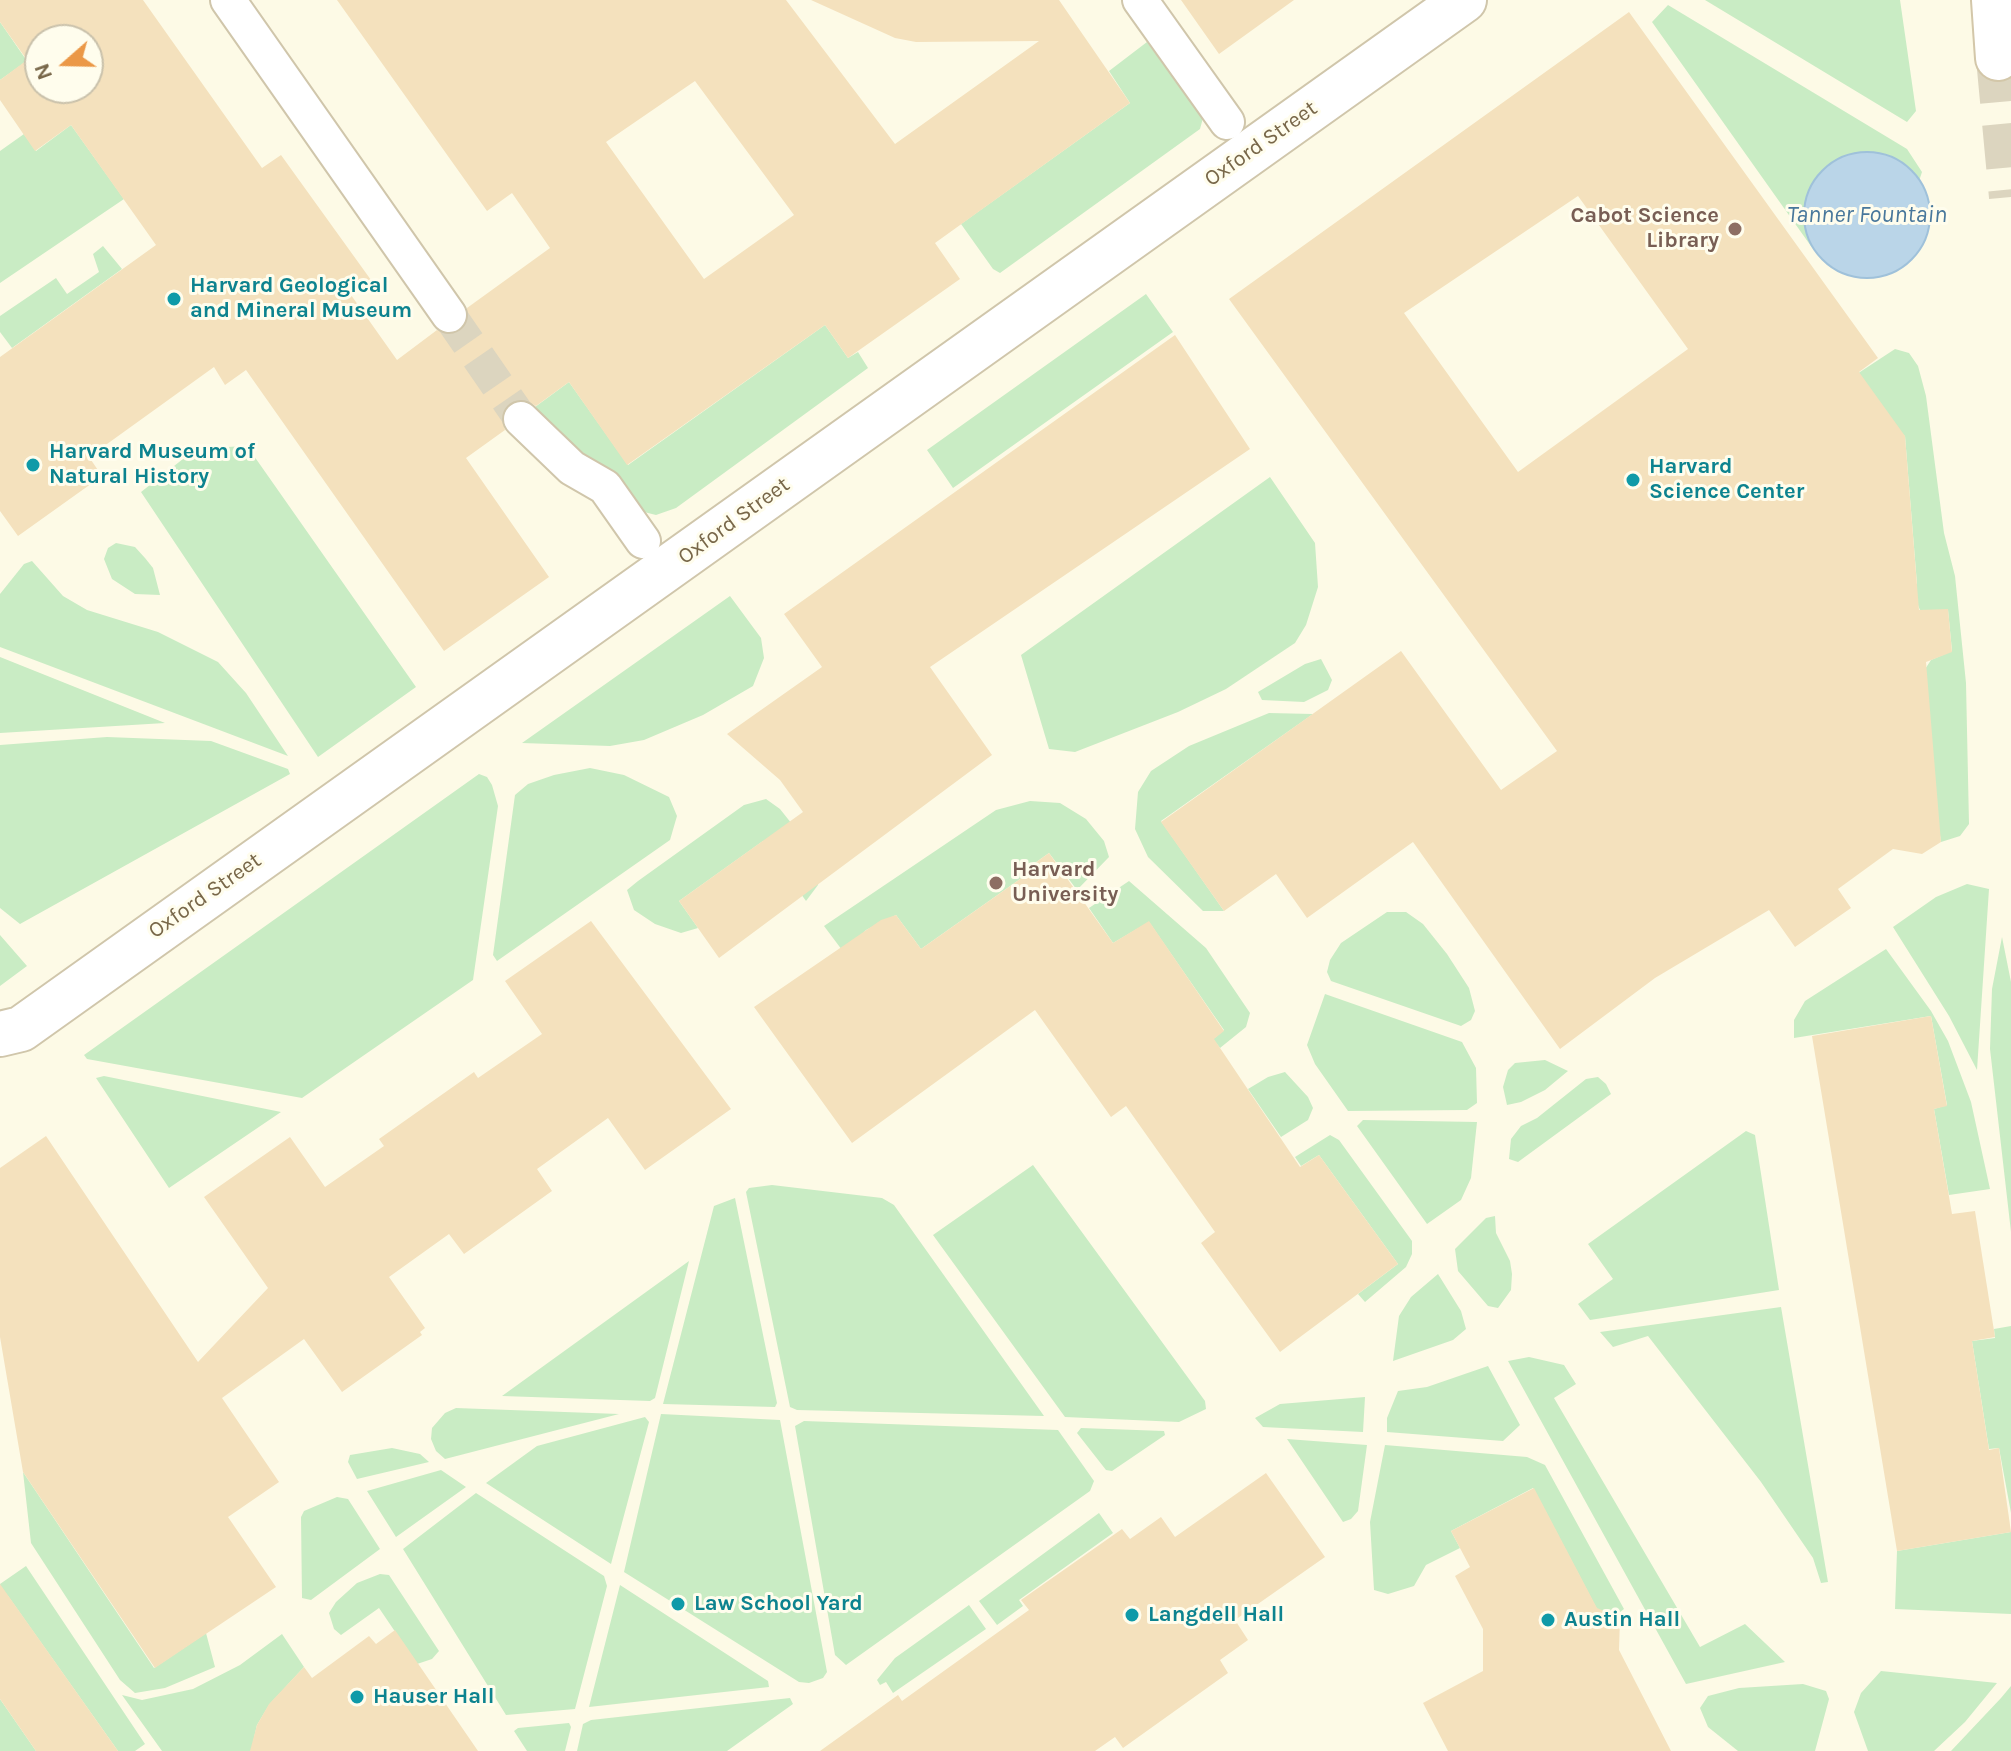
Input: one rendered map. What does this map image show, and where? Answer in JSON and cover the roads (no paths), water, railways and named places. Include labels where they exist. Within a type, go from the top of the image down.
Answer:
[{"type":"street","points":[[228,0],[449,315]]},
{"type":"street","points":[[1140,0],[1227,122]]},
{"type":"street","name":"Oxford Street","points":[[0,1034],[21,1029],[1464,0]]},
{"type":"street","points":[[1994,0],[1998,58]]},
{"type":"street","points":[[521,419],[572,468],[605,487],[643,541]]},
{"type":"water","name":"Tanner Fountain","points":[[1867,152],[1891,157],[1911,171],[1925,191],[1930,215],[1925,239],[1911,259],[1891,273],[1867,278],[1843,273],[1823,259],[1809,239],[1804,215],[1809,191],[1823,171],[1843,157]]},
{"type":"tunnel","points":[[1998,58],[2011,197]]},
{"type":"tunnel","points":[[449,315],[521,419]]},
{"type":"place","name":"Cabot Science Library","points":[[1735,229]]},
{"type":"place","name":"Harvard Geological and Mineral Museum","points":[[174,299]]},
{"type":"place","name":"Harvard Museum of Natural History","points":[[33,465]]},
{"type":"place","name":"Harvard Science Center","points":[[1633,480]]},
{"type":"place","name":"Harvard University","points":[[996,883]]},
{"type":"place","name":"Law School Yard","points":[[678,1604]]},
{"type":"place","name":"Langdell Hall","points":[[1132,1615]]},
{"type":"place","name":"Austin Hall","points":[[1548,1620]]},
{"type":"place","name":"Hauser Hall","points":[[357,1697]]}]
